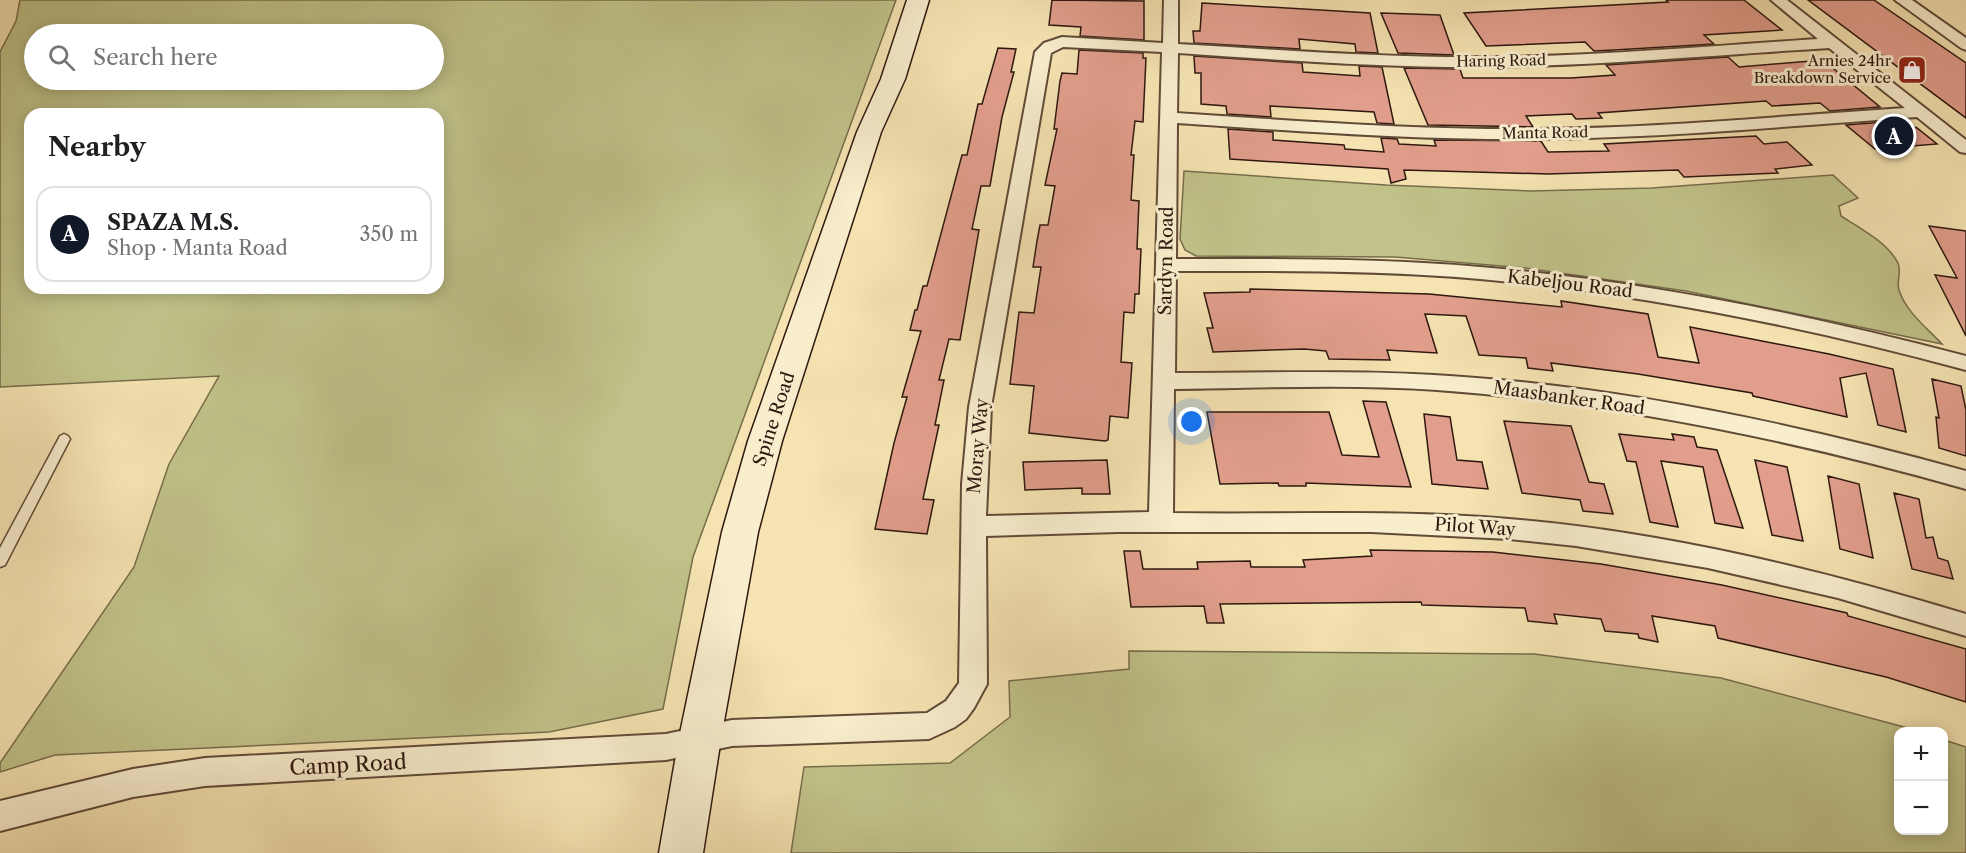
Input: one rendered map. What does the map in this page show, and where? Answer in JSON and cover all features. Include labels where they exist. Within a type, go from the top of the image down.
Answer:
[{"type":"main road","name":"Spine Road","points":[[681,853],[700,738],[740,532],[765,441],[869,132],[893,79],[918,0]]},
{"type":"street","name":"Sardyn Road","points":[[1161,522],[1171,0]]},
{"type":"street","points":[[1778,0],[1966,148]]},
{"type":"street","points":[[1902,0],[1966,45]]},
{"type":"street","name":"Moray Way","points":[[700,738],[777,730],[929,726],[950,717],[963,705],[973,684],[974,484],[980,407],[1043,52],[1055,43],[1062,42],[1170,46]]},
{"type":"street","name":"Haring Road","points":[[1170,46],[1359,59],[1464,62],[1564,59],[1833,44]]},
{"type":"street","name":"Manta Road","points":[[1170,117],[1415,132],[1538,134],[1619,132],[1920,112]]},
{"type":"street","name":"Kabeljou Road","points":[[1166,265],[1344,265],[1538,279],[1629,291],[1735,309],[1835,330],[1966,363]]},
{"type":"street","name":"Maasbanker Road","points":[[1163,381],[1306,379],[1404,381],[1558,394],[1746,424],[1830,443],[1966,480]]},
{"type":"street","name":"Pilot Way","points":[[974,526],[1161,522],[1443,524],[1547,532],[1640,546],[1788,575],[1900,604],[1966,625]]},
{"type":"street","name":"Camp Road","points":[[0,816],[133,783],[205,772],[666,747],[700,738]]},
{"type":"lane","points":[[0,561],[64,439]]},
{"type":"green space","points":[[20,0],[896,0],[693,557],[663,709],[549,732],[55,755],[0,772],[0,763],[134,567],[169,464],[219,376],[0,387],[0,52],[16,21]]},
{"type":"green space","points":[[1184,171],[1386,185],[1531,191],[1652,188],[1833,175],[1858,198],[1839,206],[1841,216],[1873,236],[1888,249],[1899,266],[1898,287],[1902,298],[1942,344],[1686,291],[1525,268],[1395,257],[1196,256],[1185,250],[1180,239]]},
{"type":"green space","points":[[1129,651],[1534,654],[1721,678],[1904,727],[1894,727],[1894,835],[1948,835],[1948,741],[1966,747],[1966,853],[791,853],[804,767],[950,763],[1010,717],[1009,681],[1129,669]]},
{"type":"building","points":[[1052,0],[1144,1],[1144,40],[1080,36],[1081,27],[1049,25]]},
{"type":"building","points":[[1666,0],[1744,0],[1782,30],[1704,35],[1714,44],[1614,50],[1594,51],[1585,42],[1486,46],[1464,13],[1668,2]]},
{"type":"building","points":[[1808,0],[1874,0],[1966,63],[1966,118]]},
{"type":"building","points":[[1202,3],[1370,13],[1378,53],[1356,52],[1355,44],[1299,39],[1300,49],[1194,43],[1193,31],[1200,31]]},
{"type":"building","points":[[1381,13],[1440,15],[1454,55],[1398,53]]},
{"type":"building","points":[[998,48],[1016,49],[1011,72],[1014,72],[1002,117],[990,186],[981,186],[972,229],[979,230],[960,340],[949,339],[939,380],[944,380],[935,425],[939,425],[923,499],[934,500],[927,534],[875,529],[907,397],[902,397],[921,331],[910,330],[915,310],[917,310],[923,286],[927,286],[962,155],[967,155],[978,104],[982,104]]},
{"type":"building","points":[[1079,50],[1143,53],[1143,58],[1146,58],[1143,122],[1135,121],[1131,155],[1134,155],[1131,200],[1139,201],[1137,249],[1141,249],[1139,294],[1135,294],[1134,313],[1124,312],[1121,362],[1132,363],[1128,418],[1110,416],[1108,440],[1105,441],[1029,433],[1034,386],[1010,384],[1019,312],[1034,313],[1041,267],[1033,267],[1037,241],[1040,225],[1048,225],[1055,186],[1045,185],[1057,129],[1054,129],[1060,81],[1062,73],[1077,74]]},
{"type":"building","points":[[1194,56],[1302,63],[1303,72],[1360,76],[1359,66],[1382,67],[1394,124],[1377,123],[1374,112],[1270,106],[1271,117],[1227,114],[1226,106],[1201,104],[1201,73],[1195,73]]},
{"type":"building","points":[[1728,57],[1739,67],[1823,60],[1880,107],[1830,111],[1820,103],[1772,106],[1766,101],[1598,113],[1602,118],[1576,119],[1572,114],[1526,116],[1533,127],[1428,125],[1404,68],[1460,69],[1463,78],[1571,78],[1615,75],[1606,65]]},
{"type":"building","points":[[1897,121],[1917,128],[1937,144],[1875,149],[1846,125]]},
{"type":"building","points":[[1228,129],[1273,132],[1273,140],[1344,145],[1345,149],[1384,152],[1381,138],[1397,139],[1399,144],[1436,146],[1434,140],[1541,141],[1548,152],[1609,151],[1604,144],[1756,136],[1764,144],[1787,142],[1812,165],[1775,169],[1778,173],[1684,177],[1678,170],[1548,174],[1404,170],[1406,179],[1391,183],[1388,169],[1230,159]]},
{"type":"building","points":[[1929,226],[1966,231],[1966,336],[1935,275],[1957,278]]},
{"type":"building","points":[[1250,289],[1429,294],[1562,307],[1561,301],[1648,314],[1658,357],[1699,363],[1690,327],[1893,369],[1906,432],[1878,425],[1866,373],[1840,378],[1847,417],[1753,396],[1752,393],[1638,374],[1551,363],[1553,371],[1528,368],[1526,358],[1479,355],[1466,316],[1425,314],[1437,353],[1387,350],[1390,360],[1329,359],[1326,351],[1304,349],[1213,352],[1207,328],[1213,328],[1204,293],[1250,292]]},
{"type":"building","points":[[1932,379],[1961,386],[1966,410],[1966,456],[1939,448],[1936,417],[1939,418]]},
{"type":"building","points":[[1363,401],[1386,402],[1411,487],[1306,483],[1306,486],[1279,486],[1278,483],[1220,484],[1207,412],[1329,412],[1342,455],[1379,457]]},
{"type":"building","points":[[1424,414],[1450,417],[1457,460],[1482,462],[1488,489],[1432,484]]},
{"type":"building","points":[[1504,421],[1571,426],[1589,482],[1604,484],[1613,514],[1583,511],[1580,500],[1522,493]]},
{"type":"building","points":[[1619,434],[1674,440],[1672,434],[1694,437],[1697,447],[1717,450],[1743,528],[1715,523],[1703,467],[1661,461],[1678,527],[1650,522],[1636,462],[1627,461]]},
{"type":"building","points":[[1107,460],[1110,494],[1082,494],[1082,488],[1025,490],[1023,462]]},
{"type":"building","points":[[1755,460],[1787,467],[1803,541],[1772,535]]},
{"type":"building","points":[[1828,476],[1859,484],[1873,558],[1840,549]]},
{"type":"building","points":[[1894,493],[1919,499],[1926,538],[1933,537],[1938,558],[1948,561],[1953,579],[1912,569]]},
{"type":"building","points":[[1370,550],[1493,552],[1601,564],[1722,585],[1847,613],[1848,616],[1966,649],[1966,702],[1886,677],[1718,638],[1715,626],[1652,616],[1658,642],[1639,638],[1638,634],[1605,631],[1601,619],[1554,614],[1557,624],[1528,621],[1525,608],[1422,605],[1421,602],[1220,604],[1224,623],[1207,623],[1204,606],[1131,607],[1124,551],[1140,551],[1143,569],[1198,569],[1197,562],[1250,561],[1251,567],[1305,567],[1303,560],[1372,556]]},
{"type":"place","name":"Arnies 24hr Breakdown Service","points":[[1912,70]]},
{"type":"place","name":"SPAZA M.S.","points":[[1894,136]]}]
